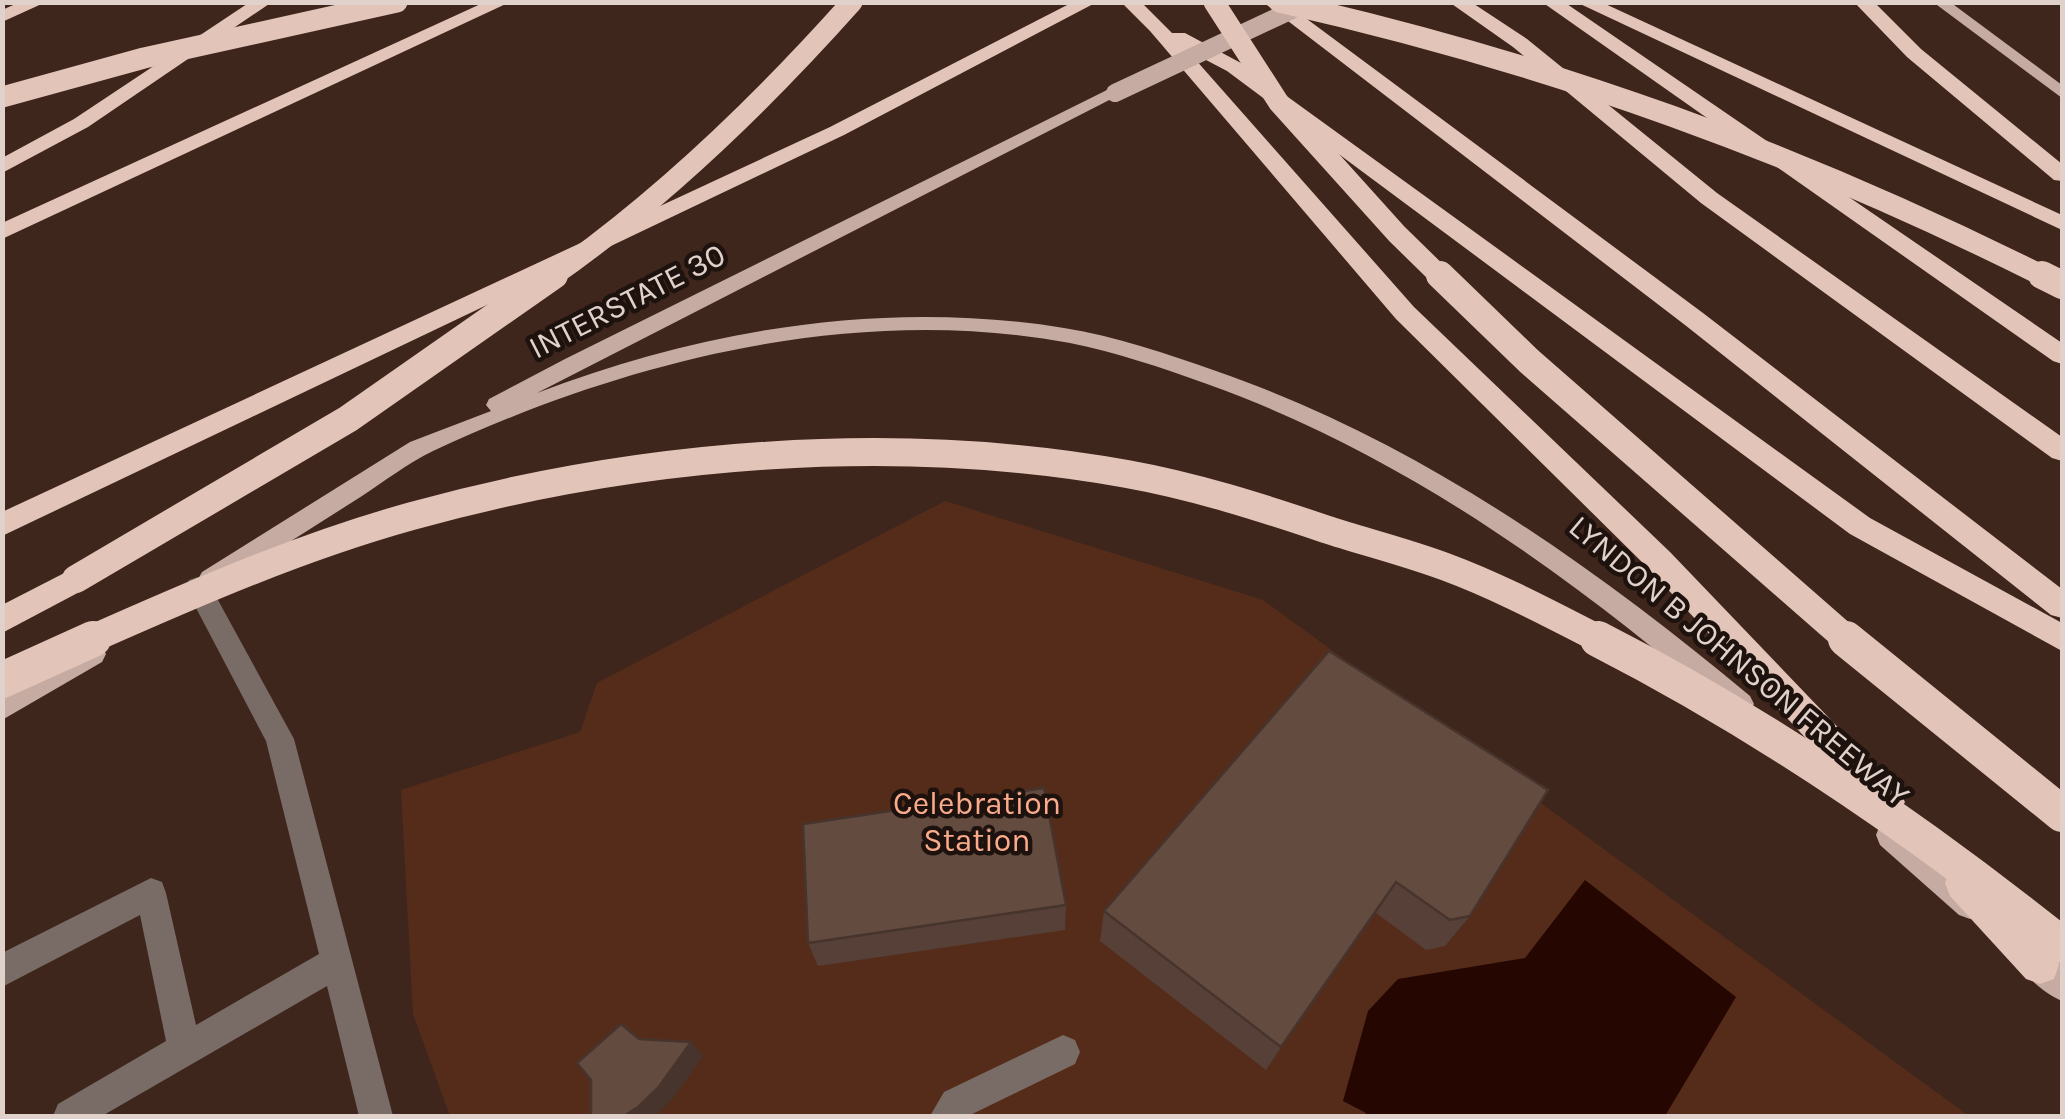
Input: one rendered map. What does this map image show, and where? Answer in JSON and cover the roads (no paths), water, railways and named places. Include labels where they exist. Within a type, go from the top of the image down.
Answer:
[{"type":"highway","points":[[2,17],[36,2]]},
{"type":"highway","points":[[2,167],[81,123],[263,2]]},
{"type":"highway","points":[[2,97],[144,58],[396,2]]},
{"type":"highway","points":[[2,232],[501,2]]},
{"type":"highway","points":[[2,620],[348,418],[611,235],[784,77],[852,2]]},
{"type":"highway","points":[[1130,2],[1157,27],[1405,313],[1659,560],[2055,965]]},
{"type":"highway","points":[[1214,2],[1279,103],[1397,234],[1529,361],[1805,606],[2062,814]]},
{"type":"highway","points":[[1275,2],[1449,41],[1546,68],[1700,120],[1860,186],[2062,285]]},
{"type":"highway","points":[[1275,2],[2062,606]]},
{"type":"highway","points":[[1458,2],[1520,43],[1708,198],[2062,451]]},
{"type":"highway","points":[[1551,2],[2062,354]]},
{"type":"highway","points":[[1585,2],[2062,223]]},
{"type":"highway","points":[[1864,2],[1914,52],[2062,175]]},
{"type":"highway","points":[[2,525],[836,131],[1081,7]]},
{"type":"highway","points":[[1157,27],[1234,66],[1860,526],[2062,638]]},
{"type":"highway","points":[[2,680],[269,563],[468,502],[644,469],[786,454],[945,456],[1095,469],[1251,504],[1473,578],[1711,699],[1839,780],[2055,965]]},
{"type":"main road","name":"INTERSTATE 30","points":[[2,708],[418,448],[698,300],[1309,2]]},
{"type":"main road","points":[[1940,2],[2062,92]]},
{"type":"main road","name":"LYNDON B JOHNSON FREEWAY","points":[[418,448],[598,380],[688,352],[785,334],[878,326],[976,326],[1065,335],[1203,373],[1298,410],[1389,453],[1478,503],[1571,566],[2055,965]]},
{"type":"lane","points":[[198,587],[280,739],[376,1116]]},
{"type":"lane","points":[[2,971],[151,892],[185,1050]]},
{"type":"lane","points":[[70,1116],[338,961]]},
{"type":"lane","points":[[947,1116],[956,1104],[1063,1052]]},
{"type":"park label","name":"Celebration Station","points":[[977,822]]}]
